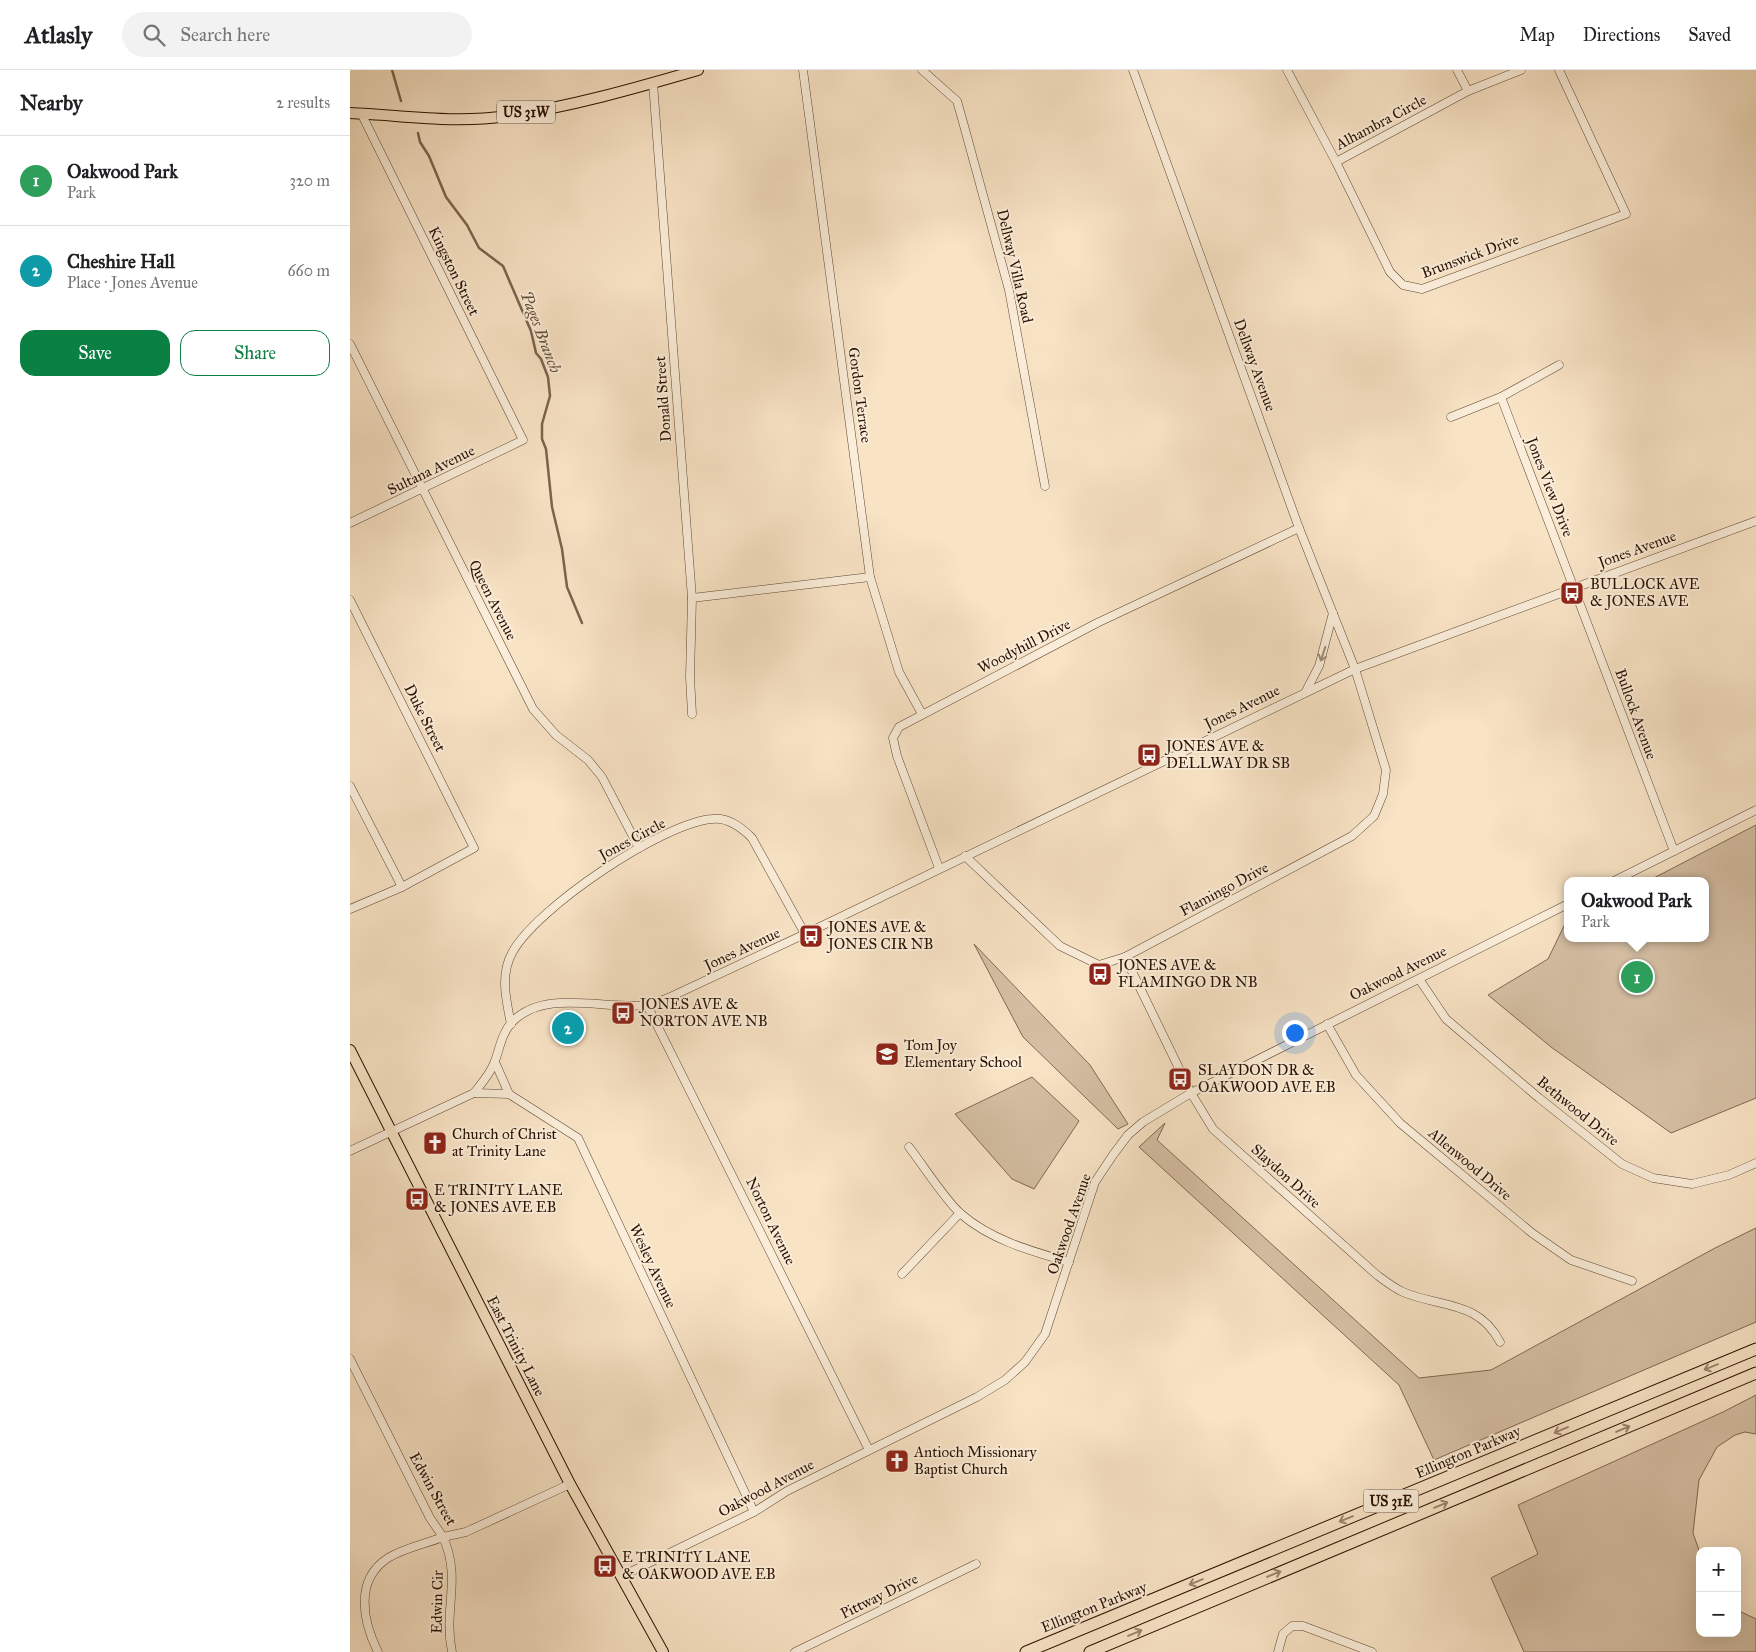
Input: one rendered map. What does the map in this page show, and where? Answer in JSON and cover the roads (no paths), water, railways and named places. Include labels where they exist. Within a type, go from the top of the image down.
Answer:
[{"type":"highway","name":"Ellington Parkway","points":[[1026,1652],[1756,1349]]},
{"type":"highway","name":"US 31E","points":[[1090,1652],[1756,1373]]},
{"type":"main road","name":"US 31W","points":[[355,113],[404,116],[420,119],[505,117],[653,83],[698,70]]},
{"type":"main road","name":"East Trinity Lane","points":[[350,1050],[570,1484],[662,1652]]},
{"type":"street","name":"Gordon Terrace","points":[[802,70],[870,577],[899,672],[922,714]]},
{"type":"street","name":"Dellway Villa Road","points":[[922,70],[957,101],[1008,290],[1044,486]]},
{"type":"street","name":"Dellway Avenue","points":[[1133,70],[1299,528],[1355,669]]},
{"type":"street","name":"Brunswick Drive","points":[[1287,70],[1336,162],[1390,272],[1403,285],[1422,289],[1626,214],[1559,70]]},
{"type":"street","points":[[1457,70],[1468,91]]},
{"type":"street","name":"Alhambra Circle","points":[[1336,162],[1468,91],[1521,70]]},
{"type":"street","name":"Donald Street","points":[[653,83],[692,598],[690,677],[692,714]]},
{"type":"street","name":"Kingston Street","points":[[355,113],[523,440]]},
{"type":"street","name":"Queen Avenue","points":[[350,344],[533,709],[556,735],[588,760],[602,777],[639,848]]},
{"type":"street","points":[[1451,417],[1501,397],[1559,364]]},
{"type":"street","name":"Jones View Drive","points":[[1501,397],[1573,587]]},
{"type":"street","name":"Sultana Avenue","points":[[350,523],[523,440]]},
{"type":"street","name":"Jones Avenue","points":[[350,1151],[474,1093],[486,1078],[495,1062],[501,1040],[511,1024],[534,1008],[557,1003],[622,1006],[648,1005],[689,990],[1355,669],[1756,521]]},
{"type":"street","name":"Woodyhill Drive","points":[[939,868],[897,756],[893,738],[899,727],[1097,623],[1299,528]]},
{"type":"street","points":[[692,598],[870,577]]},
{"type":"street","name":"Bullock Avenue","points":[[1573,587],[1674,851]]},
{"type":"street","name":"Duke Street","points":[[350,600],[474,848],[402,887]]},
{"type":"street","points":[[1305,692],[1319,666],[1333,613]]},
{"type":"street","name":"Flamingo Drive","points":[[965,856],[1060,946],[1100,965],[1124,957],[1352,836],[1374,816],[1384,794],[1386,770],[1355,669]]},
{"type":"street","points":[[350,786],[402,887],[350,909]]},
{"type":"street","points":[[1622,877],[1756,810]]},
{"type":"street","name":"Jones Circle","points":[[511,1024],[504,994],[505,975],[511,954],[537,921],[604,868],[639,848],[692,824],[713,818],[730,821],[752,838],[805,934]]},
{"type":"street","name":"Oakwood Avenue","points":[[622,1576],[754,1512],[787,1491],[978,1397],[1005,1380],[1025,1362],[1050,1324],[1095,1182],[1128,1135],[1143,1122],[1191,1092],[1564,906]]},
{"type":"street","name":"Slaydon Drive","points":[[1124,957],[1191,1092],[1213,1128],[1376,1275],[1403,1292],[1477,1315],[1492,1327],[1500,1342]]},
{"type":"street","name":"Bethwood Drive","points":[[1419,979],[1446,1019],[1539,1098],[1622,1164],[1653,1178],[1692,1184],[1730,1176],[1756,1163]]},
{"type":"street","name":"Norton Avenue","points":[[648,1005],[869,1450]]},
{"type":"street","name":"Allenwood Drive","points":[[1327,1024],[1356,1074],[1400,1123],[1414,1135],[1540,1239],[1572,1260],[1632,1281]]},
{"type":"street","points":[[474,1093],[509,1094],[495,1062]]},
{"type":"street","name":"Wesley Avenue","points":[[509,1094],[578,1138],[754,1512]]},
{"type":"street","points":[[909,1146],[960,1213],[983,1230],[1004,1241],[1069,1262]]},
{"type":"street","points":[[902,1274],[960,1213]]},
{"type":"street","name":"Edwin Street","points":[[350,1359],[352,1370],[430,1518],[442,1537],[466,1532],[570,1484]]},
{"type":"street","points":[[378,1652],[364,1616],[366,1594],[370,1579],[388,1558],[442,1537]]},
{"type":"street","name":"Edwin Cir","points":[[442,1537],[450,1554],[453,1573],[448,1619],[452,1652]]},
{"type":"street","name":"Pittway Drive","points":[[795,1652],[976,1564]]},
{"type":"street","points":[[1278,1652],[1283,1634],[1292,1626],[1304,1626],[1372,1652]]},
{"type":"waterway","name":"Pages Branch","points":[[392,70],[401,101]]},
{"type":"waterway","name":"Pages Branch","points":[[418,133],[420,142],[429,156],[446,197],[467,225],[479,248],[503,266],[531,331],[536,353],[541,359],[548,377],[550,396],[542,424],[542,439],[546,449],[552,507],[562,549],[567,587],[582,623]]},
{"type":"place","name":"BULLOCK AVE & JONES AVE","points":[[1572,593]]},
{"type":"place","name":"JONES AVE & DELLWAY DR SB","points":[[1149,755]]},
{"type":"place","name":"JONES AVE & JONES CIR NB","points":[[811,936]]},
{"type":"place","name":"JONES AVE & FLAMINGO DR NB","points":[[1100,974]]},
{"type":"place","name":"Oakwood Park","points":[[1637,977]]},
{"type":"place","name":"JONES AVE & NORTON AVE NB","points":[[623,1013]]},
{"type":"place","name":"Cheshire Hall","points":[[568,1028]]},
{"type":"place","name":"Tom Joy Elementary School","points":[[887,1054]]},
{"type":"place","name":"SLAYDON DR & OAKWOOD AVE EB","points":[[1180,1079]]},
{"type":"place","name":"Church of Christ at Trinity Lane","points":[[435,1143]]},
{"type":"place","name":"E TRINITY LANE & JONES AVE EB","points":[[417,1199]]},
{"type":"place","name":"Antioch Missionary Baptist Church","points":[[897,1461]]},
{"type":"place","name":"E TRINITY LANE & OAKWOOD AVE EB","points":[[605,1566]]}]
